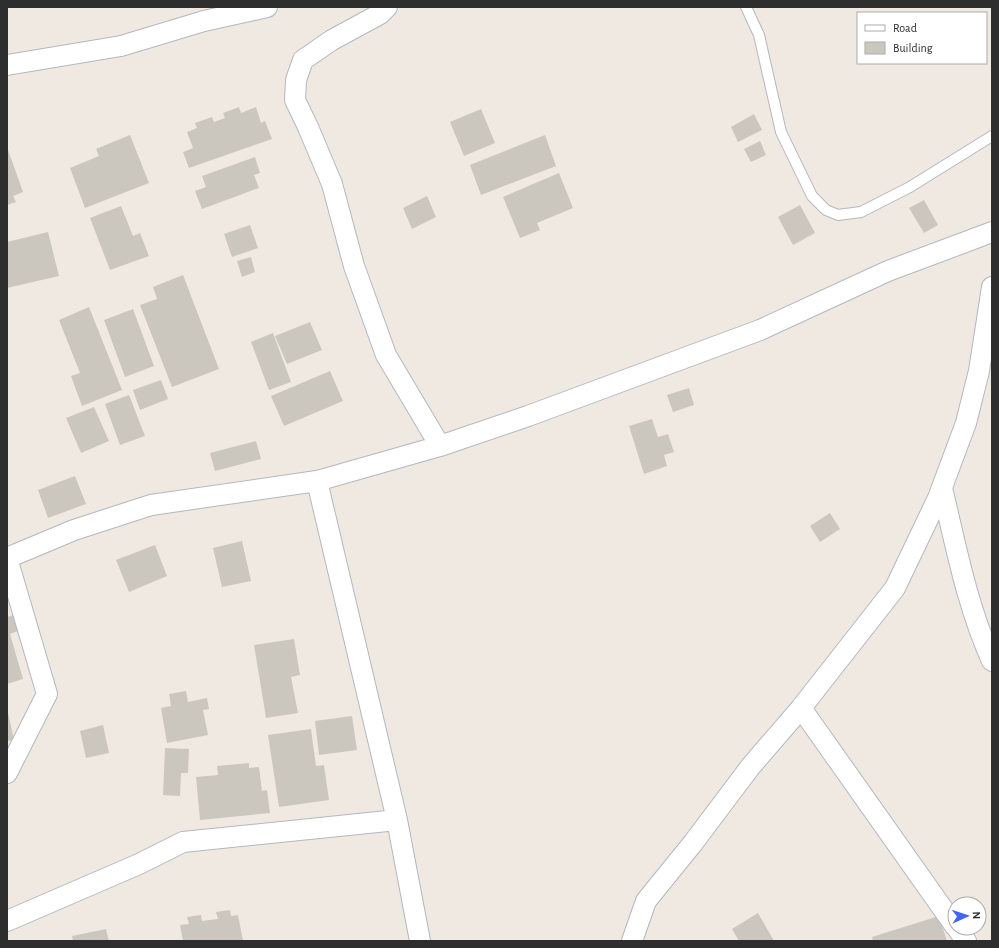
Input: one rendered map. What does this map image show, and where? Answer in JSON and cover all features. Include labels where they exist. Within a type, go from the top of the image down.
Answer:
[{"type":"street","points":[[7,65],[121,46],[201,14],[267,7]]},
{"type":"street","points":[[387,7],[380,14],[332,40],[303,60],[296,80],[295,100],[308,126],[332,184],[354,266],[386,355],[440,446]]},
{"type":"street","points":[[7,773],[47,694],[8,558],[74,530],[151,505],[317,481],[440,446],[528,416],[760,330],[888,271],[992,232]]},
{"type":"street","points":[[632,941],[646,901],[693,843],[751,766],[801,708],[895,588],[924,530],[942,488],[966,423],[979,371],[992,287]]},
{"type":"street","points":[[317,481],[397,820],[420,941]]},
{"type":"street","points":[[942,488],[966,588],[982,639],[992,661]]},
{"type":"street","points":[[801,708],[947,914]]},
{"type":"street","points":[[7,921],[140,864],[183,842],[397,820]]},
{"type":"lane","points":[[746,7],[758,34],[781,132],[812,196],[826,210],[838,215],[861,212],[910,187],[992,136]]},
{"type":"building","points":[[239,107],[241,113],[256,107],[261,123],[265,121],[272,139],[189,168],[183,152],[193,148],[187,132],[197,128],[195,123],[212,117],[214,122],[225,118],[223,113]]},
{"type":"building","points":[[481,109],[495,143],[464,156],[450,122]]},
{"type":"building","points":[[754,114],[762,130],[738,142],[731,127]]},
{"type":"building","points":[[130,135],[149,183],[85,208],[70,168],[99,156],[96,149]]},
{"type":"building","points":[[545,135],[556,166],[481,195],[470,165]]},
{"type":"building","points":[[760,141],[766,155],[751,162],[744,149]]},
{"type":"building","points":[[7,147],[23,192],[13,196],[16,202],[7,205]]},
{"type":"building","points":[[255,157],[260,173],[254,175],[259,188],[202,209],[195,191],[206,187],[202,176]]},
{"type":"building","points":[[559,173],[573,208],[537,223],[540,230],[520,238],[503,197]]},
{"type":"building","points":[[427,196],[436,217],[412,229],[403,208]]},
{"type":"building","points":[[924,200],[938,225],[924,233],[909,208]]},
{"type":"building","points":[[800,205],[815,233],[793,245],[778,217]]},
{"type":"building","points":[[121,206],[133,236],[140,233],[149,256],[110,270],[90,218]]},
{"type":"building","points":[[250,225],[258,248],[232,257],[224,234]]},
{"type":"building","points":[[48,232],[59,276],[7,288],[7,242]]},
{"type":"building","points":[[251,257],[255,272],[242,277],[237,261]]},
{"type":"building","points":[[183,275],[219,369],[172,387],[140,305],[157,299],[153,287]]},
{"type":"building","points":[[89,307],[122,390],[82,406],[71,376],[80,373],[59,320]]},
{"type":"building","points":[[133,309],[154,366],[125,377],[104,320]]},
{"type":"building","points":[[310,322],[322,350],[287,364],[275,336]]},
{"type":"building","points":[[273,333],[291,382],[269,390],[251,342]]},
{"type":"building","points":[[330,371],[343,401],[284,426],[271,396]]},
{"type":"building","points":[[161,380],[168,399],[140,410],[133,390]]},
{"type":"building","points":[[689,388],[694,405],[673,412],[667,395]]},
{"type":"building","points":[[129,395],[145,436],[120,445],[105,404]]},
{"type":"building","points":[[94,407],[109,441],[81,453],[66,418]]},
{"type":"building","points":[[652,419],[658,437],[668,434],[674,452],[664,455],[667,466],[644,474],[629,426]]},
{"type":"building","points":[[256,441],[261,459],[215,471],[210,453]]},
{"type":"building","points":[[75,476],[86,504],[48,518],[38,490]]},
{"type":"building","points":[[830,513],[840,529],[820,542],[810,526]]},
{"type":"building","points":[[242,541],[251,581],[222,587],[213,548]]},
{"type":"building","points":[[155,545],[167,576],[129,592],[116,560]]},
{"type":"building","points":[[14,615],[18,631],[10,634],[23,679],[7,684],[7,617]]},
{"type":"building","points":[[294,639],[300,675],[291,677],[298,713],[266,718],[254,645]]},
{"type":"building","points":[[186,691],[188,702],[207,698],[209,709],[203,710],[208,735],[167,743],[161,708],[171,706],[169,694]]},
{"type":"building","points":[[7,708],[14,740],[7,741]]},
{"type":"building","points":[[352,716],[357,750],[319,755],[315,721]]},
{"type":"building","points":[[103,725],[109,753],[86,758],[80,731]]},
{"type":"building","points":[[311,729],[316,766],[324,765],[329,800],[279,807],[268,735]]},
{"type":"building","points":[[165,748],[189,749],[188,773],[181,773],[180,796],[163,795]]},
{"type":"building","points":[[249,763],[249,768],[259,767],[262,791],[267,790],[270,813],[200,820],[196,777],[218,775],[217,766]]},
{"type":"building","points":[[230,910],[231,916],[238,915],[243,941],[183,941],[180,925],[189,924],[187,917],[201,915],[202,921],[218,919],[216,912]]},
{"type":"building","points":[[758,913],[774,941],[739,941],[732,929]]},
{"type":"building","points":[[939,916],[947,941],[873,941],[872,937]]},
{"type":"building","points":[[106,929],[109,941],[73,941],[72,936]]}]
